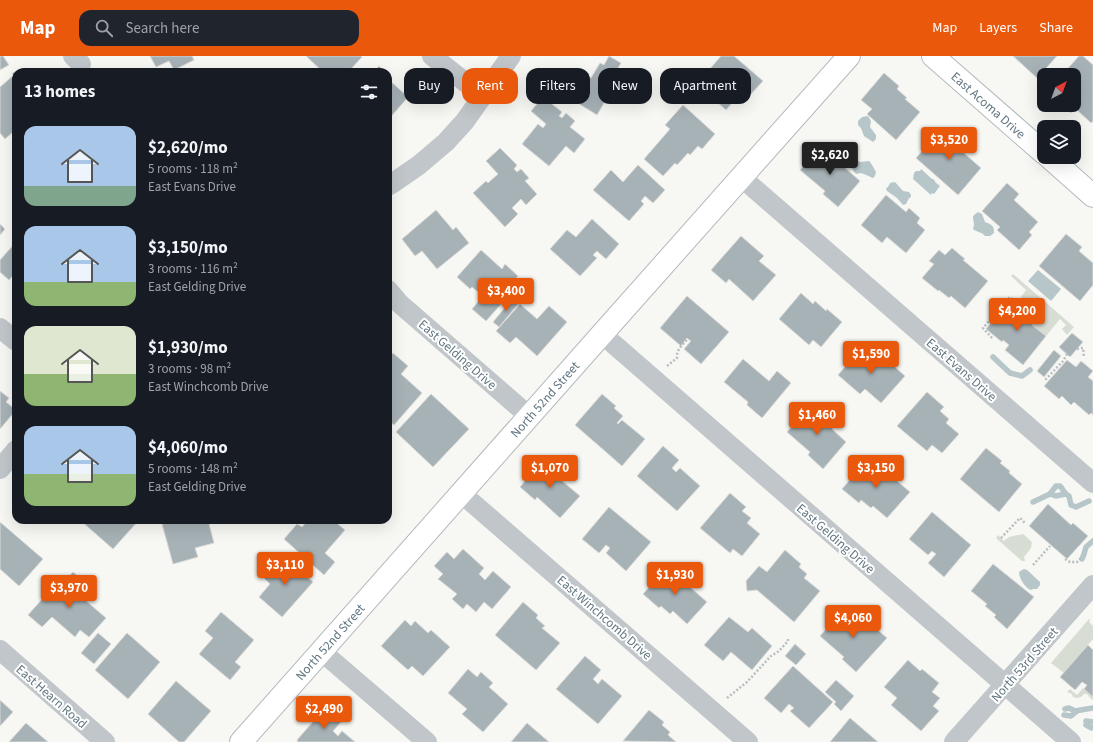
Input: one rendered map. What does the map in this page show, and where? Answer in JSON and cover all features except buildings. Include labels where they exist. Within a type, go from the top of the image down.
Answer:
[{"type":"street","points":[[432,56],[462,80]]},
{"type":"street","points":[[503,68],[511,56]]},
{"type":"street","name":"North 52nd Street","points":[[241,742],[849,56]]},
{"type":"street","name":"East Acoma Drive","points":[[933,56],[1037,147]]},
{"type":"street","points":[[392,184],[419,165],[446,142],[465,121],[477,104]]},
{"type":"street","points":[[1056,164],[1093,196]]},
{"type":"street","name":"East Evans Drive","points":[[741,177],[1093,483]]},
{"type":"street","name":"East Gelding Drive","points":[[392,295],[399,303],[529,416]]},
{"type":"street","points":[[0,328],[12,338]]},
{"type":"street","name":"East Gelding Drive","points":[[602,334],[1071,742]]},
{"type":"street","points":[[0,469],[12,455]]},
{"type":"street","name":"East Winchcomb Drive","points":[[461,493],[748,742]]},
{"type":"street","name":"North 53rd Street","points":[[954,742],[1093,585]]},
{"type":"street","name":"East Hearn Road","points":[[0,650],[105,742]]},
{"type":"street","points":[[322,651],[427,742]]},
{"type":"path","points":[[992,338],[983,328],[1010,297],[1026,311]]},
{"type":"path","points":[[664,369],[677,358],[679,350],[688,339]]},
{"type":"path","points":[[1077,349],[1083,348],[1084,358]]},
{"type":"path","points":[[1045,379],[1046,380],[1063,361],[1067,354]]},
{"type":"path","points":[[1001,538],[1020,518],[1025,523]]},
{"type":"path","points":[[1032,565],[1050,546]]},
{"type":"path","points":[[1065,559],[1070,562],[1077,562],[1081,558]]},
{"type":"path","points":[[723,701],[747,682],[771,656],[779,651],[788,641],[788,637]]},
{"type":"shaded area","points":[[868,116],[871,121],[870,127],[876,135],[876,139],[873,142],[864,136],[858,125],[858,121],[862,117]]},
{"type":"shaded area","points":[[853,160],[860,162],[869,161],[876,172],[875,176],[873,178],[860,173],[856,174],[851,166]]},
{"type":"shaded area","points":[[921,169],[940,186],[934,194],[932,193],[931,195],[913,179],[914,173],[916,171],[920,171]]},
{"type":"shaded area","points":[[895,182],[903,191],[909,192],[911,195],[906,204],[903,205],[897,198],[887,191],[886,188],[890,183]]},
{"type":"shaded area","points":[[978,212],[982,214],[985,222],[994,228],[994,233],[990,236],[985,236],[973,229],[973,216]]},
{"type":"shaded area","points":[[1038,270],[1061,289],[1051,301],[1028,281]]},
{"type":"shaded area","points":[[1013,274],[1074,327],[1067,335],[1062,329],[1066,325],[1060,319],[1046,336],[1032,325],[1036,320],[1026,311],[1028,308],[1019,300],[1026,290],[1011,276]]},
{"type":"shaded area","points":[[1023,534],[1032,542],[1031,548],[1024,557],[1025,561],[1022,561],[996,538],[998,535],[1004,541],[1009,537]]},
{"type":"shaded area","points":[[1024,569],[1040,582],[1037,589],[1031,590],[1023,582],[1019,572]]},
{"type":"shaded area","points":[[1089,619],[1089,622],[1093,626],[1093,639],[1064,673],[1051,663]]},
{"type":"shaded area","points":[[1083,688],[1093,697],[1093,700],[1087,694],[1076,698],[1067,692],[1070,689],[1077,695]]},
{"type":"waterway","points":[[993,357],[1010,373],[1022,376],[1030,370]]},
{"type":"waterway","points":[[1033,502],[1050,494],[1056,486],[1060,486],[1069,496],[1071,505],[1076,507],[1089,501]]},
{"type":"waterway","points":[[1050,494],[1056,496],[1065,494]]},
{"type":"waterway","points":[[1082,559],[1086,547],[1093,541]]},
{"type":"waterway","points":[[1065,709],[1069,708],[1075,711],[1093,708]]},
{"type":"waterway","points":[[1064,715],[1071,716],[1077,711]]},
{"type":"waterway","points":[[1086,721],[1093,722]]},
{"type":"waterway","points":[[1086,725],[1091,728],[1093,727]]}]
